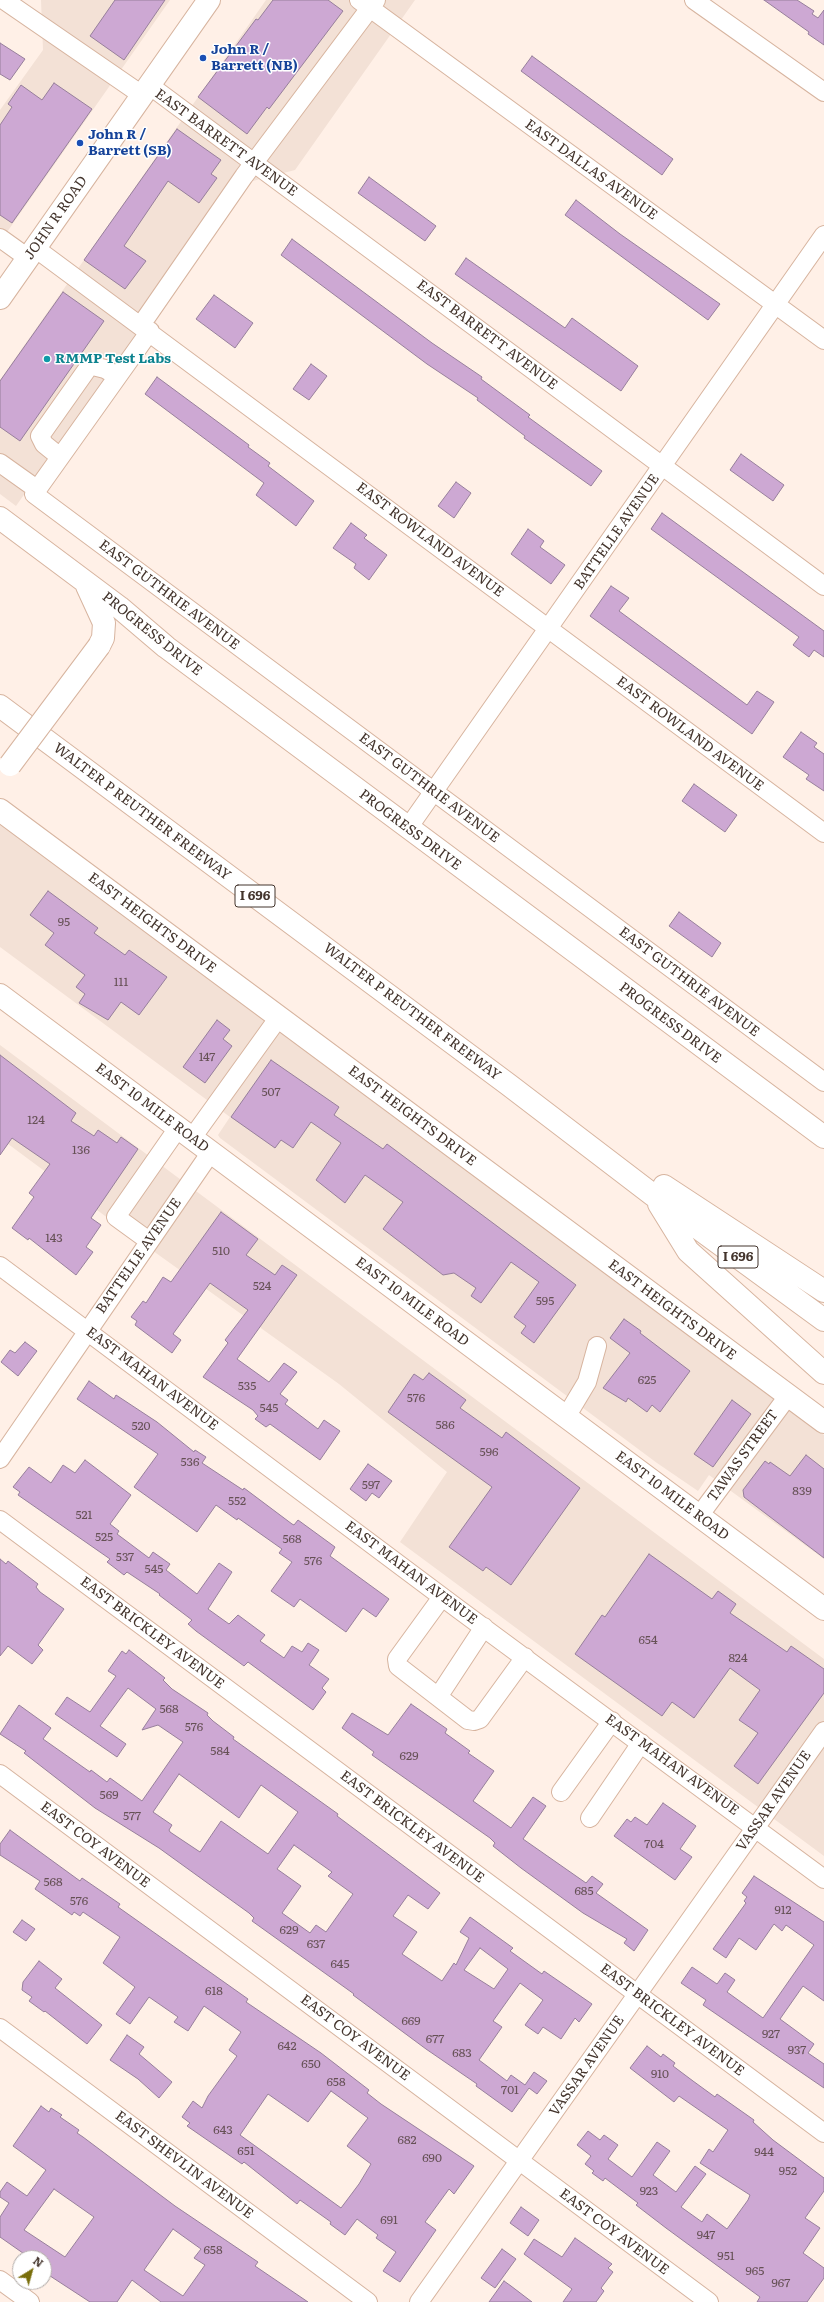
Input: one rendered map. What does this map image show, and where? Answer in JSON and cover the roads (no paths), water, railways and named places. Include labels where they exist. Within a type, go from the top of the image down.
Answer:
[{"type":"main road","name":"JOHN R ROAD","points":[[0,298],[209,0]]},
{"type":"main road","name":"PROGRESS DRIVE","points":[[0,518],[86,582],[166,647],[824,1137]]},
{"type":"main road","points":[[5,769],[99,646],[103,638],[104,623],[86,582]]},
{"type":"main road","name":"WALTER P REUTHER FREEWAY","points":[[0,706],[509,1084],[653,1195],[824,1320]]},
{"type":"main road","name":"EAST HEIGHTS DRIVE","points":[[0,810],[824,1422]]},
{"type":"main road","name":"EAST 10 MILE ROAD","points":[[0,995],[824,1609]]},
{"type":"main road","points":[[509,1084],[824,1291]]},
{"type":"main road","points":[[653,1195],[688,1251],[824,1373]]},
{"type":"street","name":"EAST BARRETT AVENUE","points":[[4,0],[146,90],[254,163],[824,586]]},
{"type":"street","points":[[694,0],[824,92]]},
{"type":"street","points":[[36,492],[117,376],[145,328],[254,163],[368,3]]},
{"type":"street","name":"EAST DALLAS AVENUE","points":[[368,3],[824,340]]},
{"type":"street","name":"BATTELLE AVENUE","points":[[408,828],[824,235]]},
{"type":"street","name":"EAST ROWLAND AVENUE","points":[[0,238],[32,253],[145,328],[824,833]]},
{"type":"street","points":[[60,457],[40,440],[40,436],[44,430],[88,368],[93,366],[105,369],[117,376]]},
{"type":"street","name":"EAST GUTHRIE AVENUE","points":[[0,462],[36,492],[434,793],[824,1082]]},
{"type":"street","points":[[149,1241],[116,1217],[279,1017]]},
{"type":"street","name":"BATTELLE AVENUE","points":[[0,1459],[211,1152]]},
{"type":"street","name":"EAST MAHAN AVENUE","points":[[0,1266],[442,1597],[755,1827],[821,1870]]},
{"type":"street","points":[[566,1417],[587,1382],[597,1346]]},
{"type":"street","name":"TAWAS STREET","points":[[699,1516],[788,1396]]},
{"type":"street","name":"EAST BRICKLEY AVENUE","points":[[0,1520],[824,2133]]},
{"type":"street","points":[[442,1597],[398,1660],[398,1666],[468,1720],[474,1721],[480,1719],[525,1657]]},
{"type":"street","points":[[438,1697],[484,1627]]},
{"type":"street","points":[[561,1792],[612,1721]]},
{"type":"street","name":"VASSAR AVENUE","points":[[419,2302],[824,1731]]},
{"type":"street","points":[[590,1818],[641,1743]]},
{"type":"street","name":"EAST COY AVENUE","points":[[0,1774],[709,2302]]},
{"type":"street","name":"EAST SHEVLIN AVENUE","points":[[0,2028],[368,2302]]},
{"type":"street","points":[[0,2280],[30,2302]]},
{"type":"place","name":"John R / Barrett (NB)","points":[[203,58]]},
{"type":"place","name":"John R / Barrett (SB)","points":[[80,143]]},
{"type":"place","name":"RMMP Test Labs","points":[[47,359]]}]
